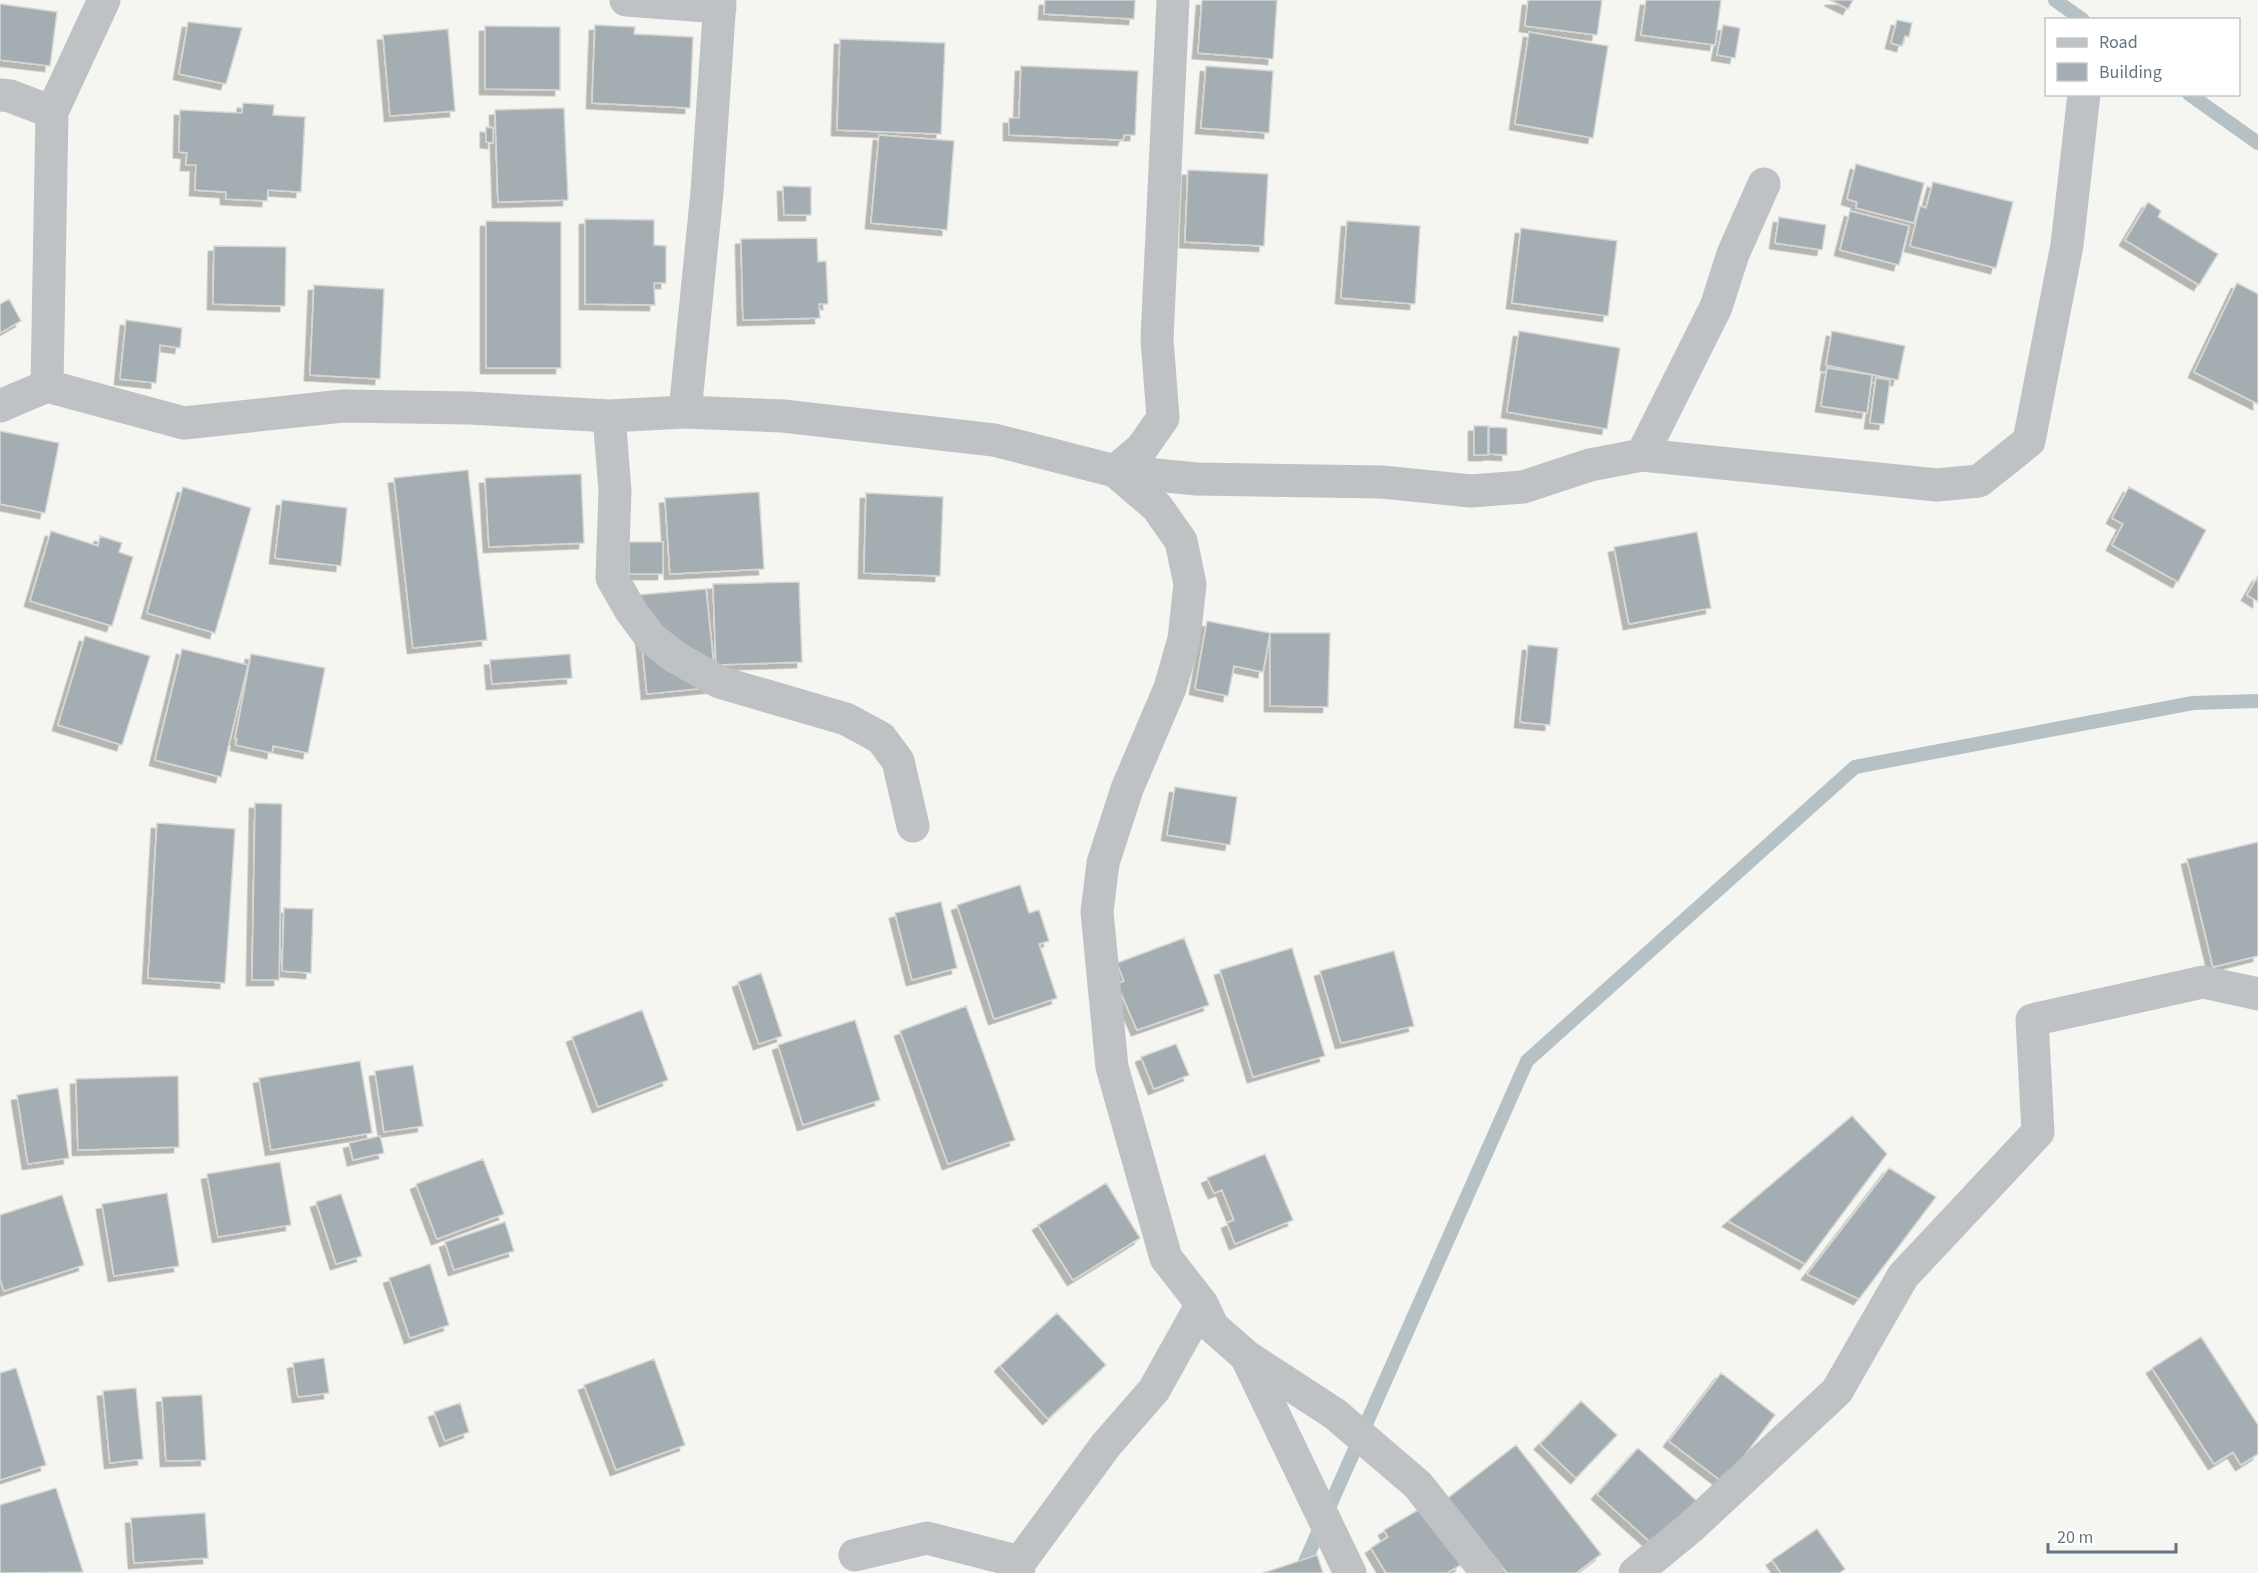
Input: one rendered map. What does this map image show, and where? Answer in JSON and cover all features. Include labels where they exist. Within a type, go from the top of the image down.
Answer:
[{"type":"street","points":[[47,386],[52,112],[104,0]]},
{"type":"street","points":[[626,0],[720,4],[707,192],[685,412]]},
{"type":"street","points":[[1115,471],[1142,448],[1163,418],[1157,339],[1173,0]]},
{"type":"street","points":[[0,95],[10,96],[52,112]]},
{"type":"street","points":[[0,406],[47,386],[184,423],[343,406],[469,408],[609,416],[685,412],[841,421],[984,439],[1115,471],[1197,479],[1382,482],[1471,491],[1523,488],[1590,465],[1642,455],[1937,485],[1979,480],[2029,441],[2067,245],[2084,96]]},
{"type":"street","points":[[1642,455],[1716,307],[1733,254],[1764,184]]},
{"type":"street","points":[[609,416],[615,491],[612,579],[644,629],[651,638],[675,657],[719,682],[846,719],[881,738],[898,761],[913,826]]},
{"type":"street","points":[[1115,471],[1157,507],[1181,541],[1190,584],[1184,639],[1170,688],[1127,789],[1103,863],[1097,912],[1110,1056],[1166,1258],[1202,1304],[1213,1327],[1246,1356],[1335,1414],[1418,1485],[1487,1573]]},
{"type":"street","points":[[1635,1573],[1690,1528],[1837,1391],[1903,1276],[2037,1132],[2032,1020],[2203,982],[2258,994]]},
{"type":"street","points":[[855,1555],[927,1538],[1019,1567],[1107,1445],[1155,1390],[1202,1304]]},
{"type":"street","points":[[1246,1356],[1350,1573]]},
{"type":"building","points":[[1045,0],[1135,0],[1134,19],[1044,14]]},
{"type":"building","points":[[1202,0],[1277,0],[1273,59],[1198,53]]},
{"type":"building","points":[[1528,0],[1602,0],[1597,35],[1525,26]]},
{"type":"building","points":[[1646,0],[1721,0],[1715,45],[1641,35]]},
{"type":"building","points":[[1830,0],[1853,0],[1848,9]]},
{"type":"building","points":[[0,4],[57,12],[50,66],[0,60]]},
{"type":"building","points":[[1897,20],[1912,23],[1909,37],[1905,36],[1902,46],[1891,43]]},
{"type":"building","points":[[188,22],[242,28],[226,84],[179,74]]},
{"type":"building","points":[[595,25],[635,27],[634,34],[693,37],[690,108],[592,103]]},
{"type":"building","points":[[1723,25],[1740,28],[1735,58],[1717,55]]},
{"type":"building","points":[[485,26],[560,27],[560,90],[485,89]]},
{"type":"building","points":[[448,29],[455,111],[390,116],[383,35]]},
{"type":"building","points":[[1529,32],[1608,46],[1593,138],[1515,124]]},
{"type":"building","points":[[840,39],[945,43],[941,134],[837,130]]},
{"type":"building","points":[[1021,66],[1138,71],[1135,135],[1124,135],[1123,140],[1009,135],[1009,118],[1019,118]]},
{"type":"building","points":[[1206,66],[1273,71],[1269,133],[1201,128]]},
{"type":"building","points":[[243,103],[274,105],[273,115],[305,117],[301,192],[268,190],[267,201],[226,199],[226,192],[195,190],[196,165],[186,165],[187,153],[179,152],[180,110],[242,113]]},
{"type":"building","points":[[564,108],[568,200],[498,202],[495,110]]},
{"type":"building","points":[[486,127],[493,128],[493,143],[486,142]]},
{"type":"building","points":[[879,135],[954,141],[947,230],[871,223]]},
{"type":"building","points":[[1856,164],[1924,183],[1914,223],[1856,208],[1857,202],[1847,199]]},
{"type":"building","points":[[1188,170],[1268,174],[1264,246],[1185,242]]},
{"type":"building","points":[[1933,182],[2013,202],[1996,268],[1910,246],[1920,206],[1926,208]]},
{"type":"building","points":[[783,186],[811,187],[811,215],[784,215]]},
{"type":"building","points":[[2148,202],[2161,211],[2158,217],[2218,254],[2199,285],[2125,240]]},
{"type":"building","points":[[1850,211],[1909,226],[1899,265],[1840,250]]},
{"type":"building","points":[[1779,217],[1826,225],[1822,250],[1775,243]]},
{"type":"building","points":[[585,219],[654,220],[654,245],[666,246],[666,283],[654,283],[655,305],[585,304]]},
{"type":"building","points":[[486,221],[561,222],[561,368],[486,368]]},
{"type":"building","points":[[1347,221],[1420,226],[1415,304],[1341,298]]},
{"type":"building","points":[[1521,228],[1617,241],[1608,316],[1512,303]]},
{"type":"building","points":[[817,238],[818,262],[826,261],[828,304],[819,304],[820,318],[743,320],[741,239]]},
{"type":"building","points":[[214,246],[286,247],[285,306],[213,304]]},
{"type":"building","points":[[2237,283],[2258,294],[2258,404],[2194,372]]},
{"type":"building","points":[[314,285],[384,289],[380,379],[310,375]]},
{"type":"building","points":[[9,299],[21,321],[0,333],[0,304]]},
{"type":"building","points":[[126,320],[182,328],[180,348],[160,345],[156,383],[120,379]]},
{"type":"building","points":[[1519,331],[1620,348],[1607,429],[1507,412]]},
{"type":"building","points":[[1832,331],[1905,346],[1898,380],[1826,365]]},
{"type":"building","points":[[1827,368],[1872,375],[1867,413],[1821,406]]},
{"type":"building","points":[[1876,378],[1890,380],[1884,424],[1870,423]]},
{"type":"building","points":[[1474,426],[1488,426],[1488,455],[1474,455]]},
{"type":"building","points":[[1489,427],[1507,428],[1507,455],[1489,454]]},
{"type":"building","points":[[0,431],[59,443],[45,513],[0,504]]},
{"type":"building","points":[[468,470],[487,640],[413,648],[394,478]]},
{"type":"building","points":[[581,474],[584,543],[489,547],[485,478]]},
{"type":"building","points":[[183,487],[251,508],[215,633],[147,613]]},
{"type":"building","points":[[2129,487],[2206,530],[2178,582],[2112,545],[2123,524],[2112,518]]},
{"type":"building","points":[[759,492],[764,569],[670,574],[665,498]]},
{"type":"building","points":[[866,493],[943,497],[940,576],[864,573]]},
{"type":"building","points":[[282,500],[347,508],[341,566],[275,558]]},
{"type":"building","points":[[51,531],[98,546],[100,536],[122,543],[119,552],[133,557],[112,626],[30,601]]},
{"type":"building","points":[[1697,532],[1711,608],[1629,624],[1614,547]]},
{"type":"building","points":[[629,542],[663,542],[663,574],[629,574]]},
{"type":"building","points":[[2258,576],[2258,602],[2247,595]]},
{"type":"building","points":[[799,582],[802,662],[716,665],[713,584]]},
{"type":"building","points":[[706,589],[716,687],[647,694],[637,595]]},
{"type":"building","points":[[1207,621],[1270,633],[1263,672],[1234,666],[1228,696],[1195,689]]},
{"type":"building","points":[[1270,633],[1330,633],[1328,707],[1270,706]]},
{"type":"building","points":[[85,636],[150,656],[122,745],[58,725]]},
{"type":"building","points":[[1528,645],[1558,648],[1550,725],[1520,722]]},
{"type":"building","points":[[182,649],[248,665],[221,777],[155,760]]},
{"type":"building","points":[[251,654],[325,668],[308,753],[273,746],[272,753],[236,745],[237,739],[235,739]]},
{"type":"building","points":[[570,654],[572,678],[492,684],[490,660]]},
{"type":"building","points":[[1175,787],[1237,797],[1230,845],[1167,835]]},
{"type":"building","points":[[255,803],[282,804],[279,980],[252,980]]},
{"type":"building","points":[[157,823],[235,829],[225,983],[148,978]]},
{"type":"building","points":[[2258,842],[2258,956],[2213,967],[2187,859]]},
{"type":"building","points":[[1020,885],[1029,913],[1039,910],[1049,941],[1039,944],[1057,998],[994,1019],[957,905]]},
{"type":"building","points":[[941,902],[957,968],[912,980],[895,913]]},
{"type":"building","points":[[284,908],[313,909],[311,973],[282,971]]},
{"type":"building","points":[[1184,938],[1209,1005],[1137,1030],[1117,984],[1124,981],[1117,963]]},
{"type":"building","points":[[1292,948],[1325,1056],[1253,1077],[1220,970]]},
{"type":"building","points":[[1394,951],[1414,1026],[1341,1043],[1320,971]]},
{"type":"building","points":[[761,973],[782,1036],[759,1044],[738,982]]},
{"type":"building","points":[[966,1006],[1015,1140],[948,1164],[900,1031]]},
{"type":"building","points":[[642,1010],[668,1080],[598,1107],[572,1037]]},
{"type":"building","points":[[855,1020],[880,1100],[803,1125],[778,1045]]},
{"type":"building","points":[[1176,1044],[1189,1075],[1154,1089],[1141,1057]]},
{"type":"building","points":[[360,1061],[372,1133],[271,1150],[259,1078]]},
{"type":"building","points":[[413,1065],[423,1126],[384,1132],[375,1071]]},
{"type":"building","points":[[178,1076],[179,1147],[78,1150],[76,1079]]},
{"type":"building","points":[[58,1088],[69,1158],[28,1164],[17,1095]]},
{"type":"building","points":[[1852,1116],[1887,1154],[1805,1264],[1728,1221]]},
{"type":"building","points":[[380,1136],[384,1153],[353,1160],[349,1143]]},
{"type":"building","points":[[1265,1154],[1293,1220],[1235,1244],[1227,1223],[1234,1220],[1222,1190],[1214,1193],[1207,1178]]},
{"type":"building","points":[[483,1159],[504,1214],[437,1239],[416,1184]]},
{"type":"building","points":[[280,1162],[291,1225],[218,1237],[207,1174]]},
{"type":"building","points":[[1889,1168],[1936,1197],[1859,1299],[1807,1274]]},
{"type":"building","points":[[1106,1183],[1140,1238],[1073,1280],[1038,1225]]},
{"type":"building","points":[[167,1193],[179,1266],[114,1276],[102,1204]]},
{"type":"building","points":[[341,1194],[362,1256],[336,1264],[316,1202]]},
{"type":"building","points":[[62,1195],[84,1265],[4,1291],[0,1279],[0,1215]]},
{"type":"building","points":[[505,1222],[514,1251],[454,1270],[445,1242]]},
{"type":"building","points":[[430,1264],[449,1325],[410,1338],[389,1278]]},
{"type":"building","points":[[1057,1313],[1106,1365],[1048,1419],[1000,1366]]},
{"type":"building","points":[[2201,1337],[2258,1425],[2258,1454],[2241,1465],[2233,1452],[2214,1464],[2152,1368]]},
{"type":"building","points":[[324,1358],[329,1393],[298,1397],[293,1363]]},
{"type":"building","points":[[654,1359],[685,1445],[616,1470],[584,1385]]},
{"type":"building","points":[[16,1368],[46,1465],[0,1480],[0,1373]]},
{"type":"building","points":[[1721,1373],[1775,1415],[1724,1483],[1669,1441]]},
{"type":"building","points":[[136,1388],[143,1459],[110,1463],[103,1391]]},
{"type":"building","points":[[202,1395],[206,1460],[166,1461],[162,1397]]},
{"type":"building","points":[[1581,1401],[1617,1435],[1576,1478],[1540,1444]]},
{"type":"building","points":[[460,1403],[469,1432],[445,1441],[434,1412]]},
{"type":"building","points":[[1516,1445],[1601,1554],[1576,1573],[1507,1573],[1448,1498]]},
{"type":"building","points":[[1638,1448],[1698,1502],[1657,1548],[1597,1494]]},
{"type":"building","points":[[56,1488],[83,1572],[0,1573],[0,1505]]},
{"type":"building","points":[[1425,1506],[1461,1565],[1447,1573],[1386,1573],[1371,1548],[1388,1537],[1384,1530]]},
{"type":"building","points":[[205,1513],[208,1558],[134,1563],[131,1518]]},
{"type":"building","points":[[1817,1529],[1845,1569],[1839,1573],[1781,1573],[1772,1560]]},
{"type":"building","points":[[1317,1555],[1323,1573],[1263,1573]]},
{"type":"waterway","points":[[2055,0],[2080,18]]},
{"type":"waterway","points":[[2192,96],[2258,143]]},
{"type":"waterway","points":[[1300,1573],[1527,1061],[1855,767],[2193,703],[2258,701]]}]
